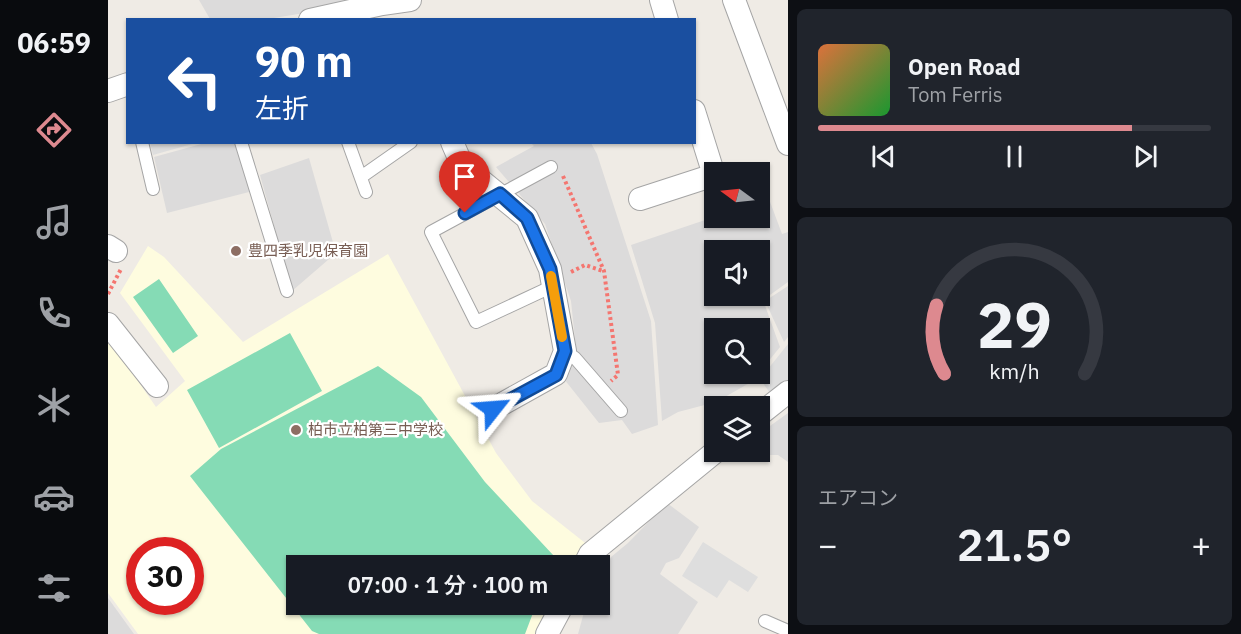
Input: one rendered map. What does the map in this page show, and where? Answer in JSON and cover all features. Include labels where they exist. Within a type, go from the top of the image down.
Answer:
[{"type":"street","points":[[329,18],[386,12],[410,0]]},
{"type":"street","points":[[661,0],[666,18]]},
{"type":"street","points":[[734,0],[788,144]]},
{"type":"street","points":[[108,91],[126,84]]},
{"type":"street","points":[[640,199],[714,175],[696,117]]},
{"type":"street","points":[[453,144],[462,165],[527,218],[550,269],[565,351],[556,375],[493,409]]},
{"type":"street","points":[[108,324],[157,386]]},
{"type":"street","points":[[770,406],[788,392]]},
{"type":"street","points":[[590,555],[704,460]]},
{"type":"street","points":[[547,634],[557,615]]},
{"type":"lane","points":[[142,144],[153,189]]},
{"type":"lane","points":[[242,144],[287,291]]},
{"type":"lane","points":[[349,144],[366,192]]},
{"type":"lane","points":[[361,177],[408,144]]},
{"type":"lane","points":[[551,166],[431,232],[476,322],[552,283]]},
{"type":"lane","points":[[565,351],[575,358],[621,411]]},
{"type":"lane","points":[[765,621],[788,632]]},
{"type":"path","points":[[551,166],[558,163],[604,271],[618,375],[602,389]]},
{"type":"path","points":[[552,283],[585,265],[604,271]]},
{"type":"shaded area","points":[[199,0],[386,0],[274,18],[209,18]]},
{"type":"shaded area","points":[[150,144],[192,144],[153,155]]},
{"type":"shaded area","points":[[201,144],[238,144],[253,191],[167,213],[154,157]]},
{"type":"shaded area","points":[[532,144],[592,144],[597,154],[651,321],[658,425],[632,434],[622,420],[599,423],[564,379],[576,349],[571,301],[545,224],[496,167],[534,146]]},
{"type":"shaded area","points":[[309,158],[336,253],[292,291],[260,175]]},
{"type":"shaded area","points":[[770,202],[782,234],[788,232],[788,282],[770,295],[770,240],[704,240],[704,306],[765,306],[770,318],[704,318],[704,384],[748,384],[727,396],[704,396],[704,405],[678,412],[662,421],[655,323],[631,245],[704,220],[704,228],[770,228]]},
{"type":"shaded area","name":"柏市立柏第三中学校","points":[[148,246],[164,257],[243,342],[388,254],[496,453],[532,501],[589,546],[581,555],[286,555],[286,615],[549,615],[540,634],[138,634],[108,593],[108,338],[156,407],[185,381],[120,293]]},
{"type":"shaded area","points":[[788,286],[788,337],[784,342],[767,306],[770,306],[770,298]]},
{"type":"shaded area","points":[[770,319],[780,347],[770,359]]},
{"type":"shaded area","points":[[788,344],[788,385],[772,396],[764,384],[770,384],[770,366]]},
{"type":"shaded area","points":[[788,413],[788,462],[778,455],[770,455],[770,426]]},
{"type":"shaded area","points":[[667,503],[699,527],[679,558],[666,563],[660,574],[698,602],[678,634],[578,634],[583,615],[610,615],[610,559]]},
{"type":"shaded area","points":[[703,542],[758,577],[748,592],[729,580],[717,598],[682,576]]},
{"type":"shaded area","points":[[108,598],[134,634],[108,634]]},
{"type":"green space","points":[[159,279],[198,336],[173,353],[133,297]]},
{"type":"green space","points":[[290,333],[322,391],[219,448],[187,390]]},
{"type":"green space","points":[[378,366],[421,397],[485,482],[553,555],[286,555],[286,598],[190,476],[221,449]]},
{"type":"green space","points":[[299,615],[532,615],[525,634],[319,634],[312,631]]},
{"type":"slow traffic","points":[[551,276],[562,337]]},
{"type":"place","name":"豊四季乳児保育園","points":[[236,251]]},
{"type":"place","name":"柏市立柏第三中学校","points":[[296,430]]},
{"type":"route","points":[[465,213],[500,194],[527,218],[550,269],[565,351],[556,375],[493,409]]}]
